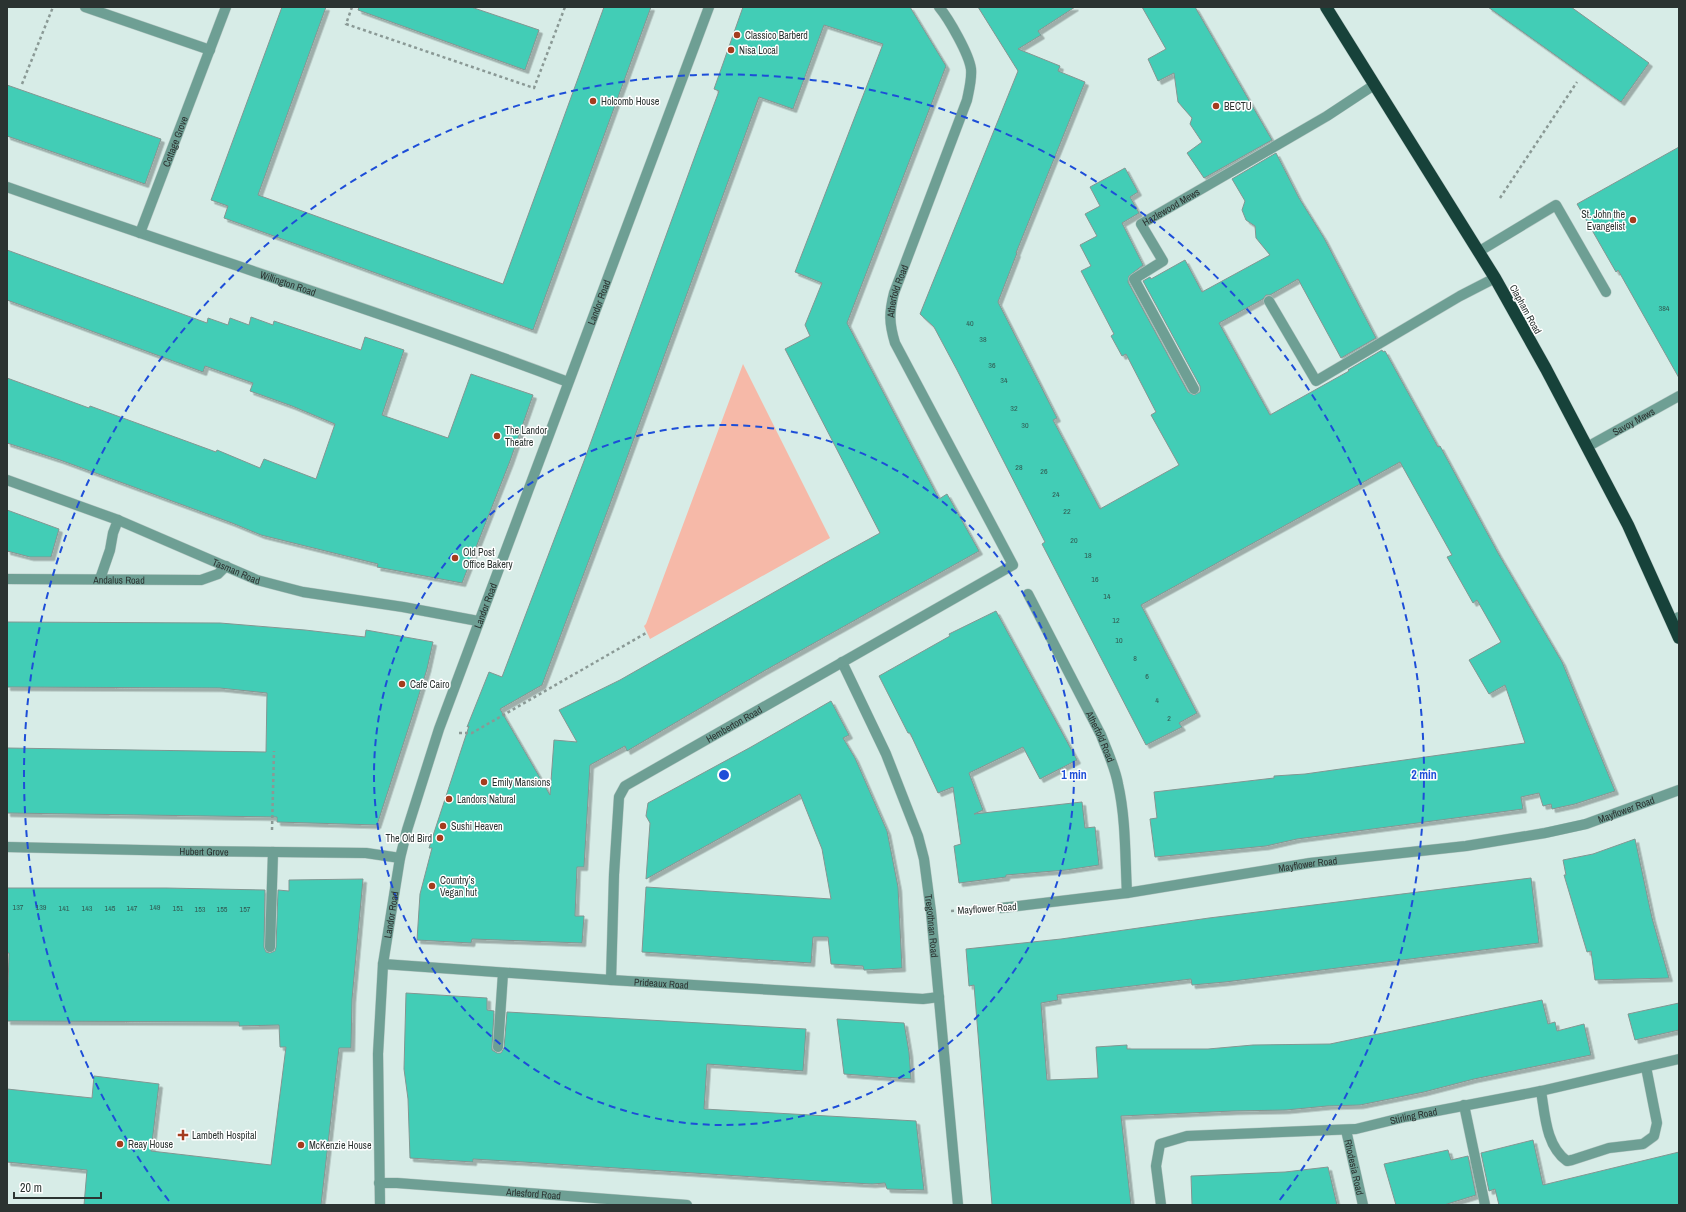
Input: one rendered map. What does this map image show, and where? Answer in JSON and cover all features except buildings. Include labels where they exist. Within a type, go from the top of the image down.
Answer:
[{"type":"highway","name":"Clapham Road","points":[[1326,7],[1495,278],[1628,525],[1675,619],[1679,638]]},
{"type":"street","points":[[85,7],[210,50]]},
{"type":"street","name":"Cottage Grove","points":[[140,233],[226,7]]},
{"type":"street","name":"Landor Road","points":[[380,1205],[378,1054],[383,964],[400,858],[409,823],[439,729],[478,621],[709,7]]},
{"type":"street","name":"Atherfold Road","points":[[939,7],[966,53],[971,68],[971,82],[967,100],[894,293],[890,310],[890,327],[895,343],[1013,565]]},
{"type":"street","name":"Hazlewood Mews","points":[[1194,388],[1134,279],[1163,261],[1141,224],[1327,116],[1374,85]]},
{"type":"street","name":"Willington Road","points":[[7,187],[473,346],[568,382]]},
{"type":"street","points":[[1478,252],[1556,205],[1606,292]]},
{"type":"street","points":[[1269,301],[1316,380],[1460,296],[1495,278]]},
{"type":"street","name":"Savoy Mews","points":[[1587,447],[1679,396]]},
{"type":"street","name":"Tasman Road","points":[[7,480],[118,520],[257,580],[303,592],[403,607],[478,621]]},
{"type":"street","points":[[100,579],[118,520]]},
{"type":"street","name":"Hemberton Road","points":[[611,980],[614,875],[619,797],[625,786],[1013,565]]},
{"type":"street","name":"Andalus Road","points":[[7,580],[201,580],[218,574],[226,566]]},
{"type":"street","name":"Atherfold Road","points":[[1028,594],[1101,735],[1118,782],[1122,805],[1127,893]]},
{"type":"street","name":"Tregothnan Road","points":[[842,662],[886,754],[918,836],[925,866],[931,912],[958,1205]]},
{"type":"street","name":"Mayflower Road","points":[[1001,908],[1127,893],[1310,863],[1466,846],[1545,833],[1586,824],[1679,790]]},
{"type":"street","name":"Hubert Grove","points":[[7,847],[366,853],[400,858]]},
{"type":"street","points":[[270,947],[273,852]]},
{"type":"street","name":"Prideaux Road","points":[[383,964],[611,980],[923,999],[939,997]]},
{"type":"street","points":[[498,1047],[503,973]]},
{"type":"street","name":"Stirling Road","points":[[1160,1205],[1156,1158],[1160,1144],[1186,1136],[1346,1130],[1464,1105],[1541,1091],[1679,1059]]},
{"type":"street","points":[[1541,1091],[1545,1120],[1553,1145],[1560,1156],[1567,1161],[1609,1148],[1643,1144],[1654,1136],[1657,1123],[1646,1067]]},
{"type":"street","points":[[1464,1105],[1485,1205]]},
{"type":"street","name":"Rhodesia Road","points":[[1346,1130],[1363,1205]]},
{"type":"street","name":"Arlesford Road","points":[[379,1183],[402,1183],[687,1205]]},
{"type":"path","points":[[22,84],[52,7]]},
{"type":"path","points":[[352,7],[346,24],[534,88],[565,7]]},
{"type":"path","points":[[1500,198],[1577,82]]},
{"type":"path","points":[[439,729],[463,734],[472,733],[646,633]]},
{"type":"path","points":[[272,830],[274,750]]},
{"type":"path","name":"Mayflower Road","points":[[931,912],[1001,908]]},
{"type":"shaded area","points":[[743,364],[830,538],[650,639],[644,626]]},
{"type":"place","name":"Classico Barberd","points":[[737,35]]},
{"type":"place","name":"Nisa Local","points":[[731,50]]},
{"type":"place","name":"Holcomb House","points":[[593,101]]},
{"type":"place","name":"BECTU","points":[[1216,106]]},
{"type":"place","name":"St. John the Evangelist","points":[[1633,220]]},
{"type":"place","name":"The Landor Theatre","points":[[497,436]]},
{"type":"place","name":"Old Post Office Bakery","points":[[455,558]]},
{"type":"place","name":"Cafe Cairo","points":[[402,684]]},
{"type":"place","name":"Emily Mansions","points":[[484,782]]},
{"type":"place","name":"Landors Natural","points":[[449,799]]},
{"type":"place","name":"Sushi Heaven","points":[[443,826]]},
{"type":"place","name":"The Old Bird","points":[[440,838]]},
{"type":"place","name":"Country’s Vegan hut","points":[[432,886]]},
{"type":"place","name":"Lambeth Hospital","points":[[183,1135]]},
{"type":"place","name":"Reay House","points":[[120,1144]]},
{"type":"place","name":"McKenzie House","points":[[301,1145]]}]
